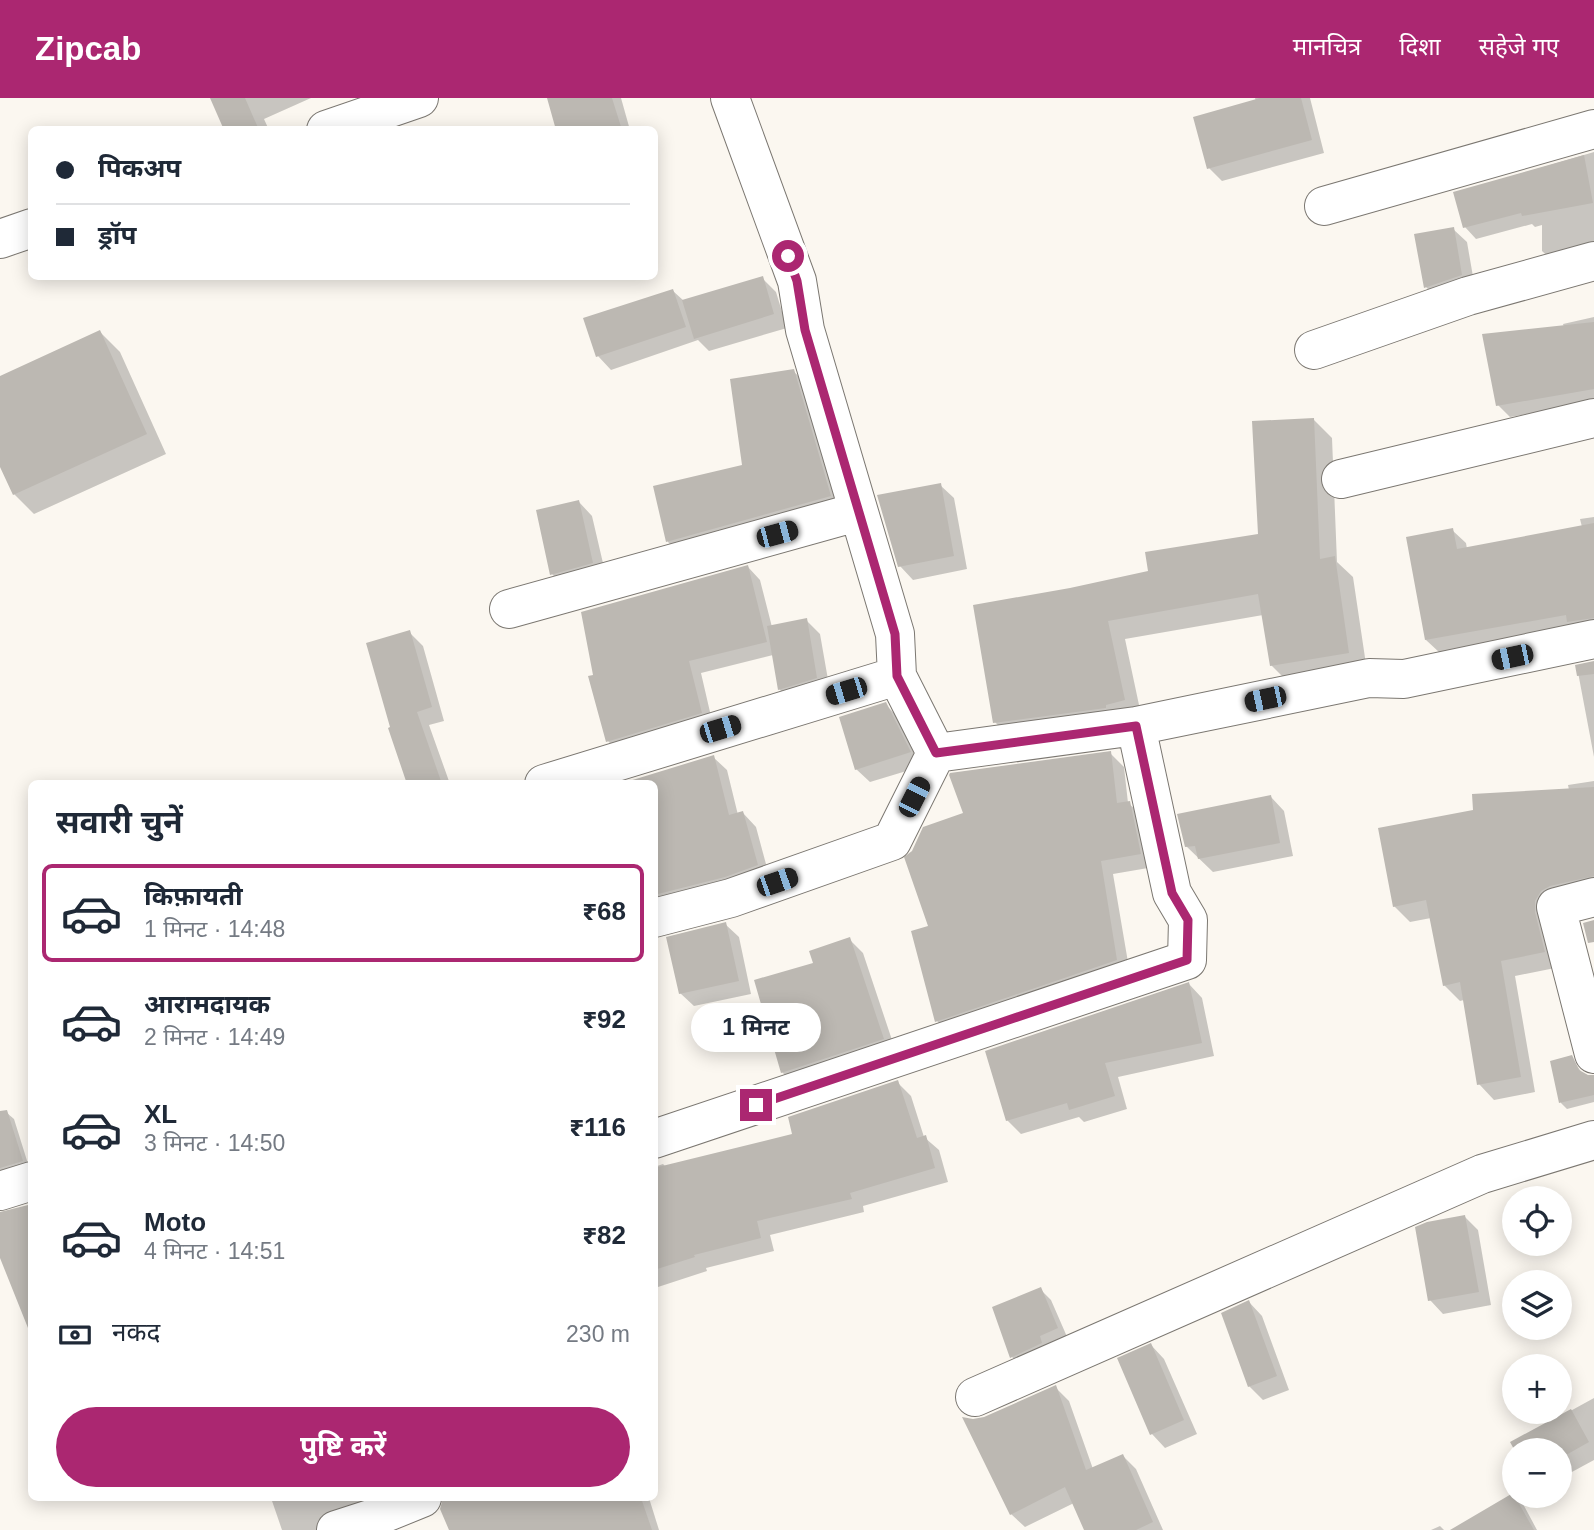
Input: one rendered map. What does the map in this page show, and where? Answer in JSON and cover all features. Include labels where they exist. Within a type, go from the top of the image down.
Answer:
[{"type":"street","points":[[338,126],[419,98]]},
{"type":"street","points":[[730,98],[797,281],[805,330],[895,634],[897,676],[936,753]]},
{"type":"street","points":[[1324,206],[1594,129]]},
{"type":"street","points":[[0,239],[28,229]]},
{"type":"street","points":[[1314,350],[1468,296],[1594,261]]},
{"type":"street","points":[[1341,479],[1594,418]]},
{"type":"street","points":[[509,609],[857,512]]},
{"type":"street","points":[[936,753],[1136,726],[1369,678],[1404,680],[1594,639]]},
{"type":"street","points":[[557,780],[897,676]]},
{"type":"street","points":[[658,1138],[1187,960],[1188,920],[1172,893],[1136,726]]},
{"type":"street","points":[[658,917],[731,898],[892,841],[936,753]]},
{"type":"street","points":[[1594,897],[1556,907],[1594,1054]]},
{"type":"street","points":[[975,1397],[1482,1174],[1594,1140]]},
{"type":"street","points":[[0,1191],[28,1182]]},
{"type":"street","points":[[336,1530],[415,1501]]},
{"type":"building","points":[[210,98],[245,98],[257,126],[222,126]]},
{"type":"building","points":[[547,98],[612,98],[621,126],[555,126]]},
{"type":"building","points":[[1260,98],[1301,98],[1312,140],[1207,169],[1193,117]]},
{"type":"building","points":[[1584,155],[1593,203],[1522,216],[1521,213],[1463,228],[1453,192]]},
{"type":"building","points":[[1454,227],[1462,275],[1424,288],[1414,234]]},
{"type":"building","points":[[763,276],[774,314],[694,339],[682,300]]},
{"type":"building","points":[[673,289],[686,327],[596,357],[583,318]]},
{"type":"building","points":[[1594,322],[1594,389],[1496,406],[1482,334]]},
{"type":"building","points":[[100,330],[147,434],[13,495],[0,467],[0,376]]},
{"type":"building","points":[[794,369],[831,496],[666,542],[653,486],[742,465],[730,379]]},
{"type":"building","points":[[1314,418],[1320,559],[1335,556],[1349,653],[1270,666],[1258,594],[1108,621],[1125,700],[1106,705],[1106,708],[993,723],[973,605],[1148,571],[1145,552],[1258,534],[1252,421]]},
{"type":"building","points":[[941,483],[954,556],[898,567],[877,495]]},
{"type":"building","points":[[579,500],[593,563],[550,575],[536,510]]},
{"type":"building","points":[[1594,523],[1594,618],[1567,622],[1566,615],[1425,640],[1406,537],[1453,528],[1457,549]]},
{"type":"building","points":[[748,565],[767,642],[689,661],[702,713],[606,742],[588,676],[593,675],[581,612]]},
{"type":"building","points":[[807,618],[817,678],[778,690],[767,626]]},
{"type":"building","points":[[410,630],[432,707],[417,712],[441,780],[406,780],[388,728],[390,727],[366,643]]},
{"type":"building","points":[[1594,661],[1594,674],[1577,676],[1575,665]]},
{"type":"building","points":[[886,702],[911,752],[855,770],[839,717]]},
{"type":"building","points":[[1111,751],[1117,803],[1130,801],[1141,854],[1101,861],[1117,960],[935,1022],[911,931],[928,926],[904,857],[912,851],[923,827],[963,813],[950,773]]},
{"type":"building","points":[[714,755],[729,815],[743,811],[758,865],[725,877],[658,894],[658,780],[633,780]]},
{"type":"building","points":[[1594,787],[1594,876],[1550,886],[1541,891],[1535,901],[1535,912],[1545,952],[1501,961],[1521,1077],[1477,1085],[1460,982],[1443,986],[1426,900],[1393,907],[1378,828],[1473,810],[1472,794]]},
{"type":"building","points":[[1271,795],[1280,843],[1198,859],[1195,846],[1185,847],[1177,814]]},
{"type":"building","points":[[1594,920],[1594,942],[1588,943],[1583,923]]},
{"type":"building","points":[[726,922],[739,981],[679,994],[666,937]]},
{"type":"building","points":[[850,937],[884,1039],[781,1073],[754,980],[813,963],[809,951]]},
{"type":"building","points":[[1189,982],[1202,1043],[1105,1063],[1115,1096],[1069,1110],[1067,1103],[1006,1121],[985,1051]]},
{"type":"building","points":[[1572,1055],[1579,1070],[1594,1075],[1594,1095],[1559,1103],[1550,1061]]},
{"type":"building","points":[[898,1080],[917,1138],[926,1135],[935,1168],[850,1193],[852,1199],[757,1221],[761,1238],[694,1255],[695,1257],[658,1269],[658,1167],[792,1134],[788,1117]]},
{"type":"building","points":[[7,1110],[23,1161],[0,1168],[0,1111]]},
{"type":"building","points":[[28,1205],[28,1328],[0,1258],[0,1212]]},
{"type":"building","points":[[1465,1215],[1479,1292],[1428,1301],[1415,1227]]},
{"type":"building","points":[[1041,1287],[1058,1328],[1040,1336],[1042,1343],[1010,1358],[992,1307]]},
{"type":"building","points":[[1249,1300],[1277,1376],[1248,1387],[1221,1313]]},
{"type":"building","points":[[1151,1343],[1184,1420],[1150,1435],[1117,1358]]},
{"type":"building","points":[[1056,1385],[1086,1470],[1123,1454],[1153,1522],[1136,1530],[1084,1530],[1065,1487],[1010,1515],[962,1417],[984,1417]]},
{"type":"building","points":[[1572,1411],[1589,1442],[1572,1452],[1572,1438],[1517,1438],[1543,1424],[1572,1424]]},
{"type":"building","points":[[1502,1499],[1502,1508],[1522,1508],[1534,1530],[1450,1530]]},
{"type":"building","points":[[442,1501],[642,1501],[652,1530],[449,1530],[440,1509]]},
{"type":"route","points":[[756,1105],[1187,960],[1188,920],[1172,893],[1136,726],[936,753],[897,676],[895,634],[805,330],[797,281],[788,256]]}]
